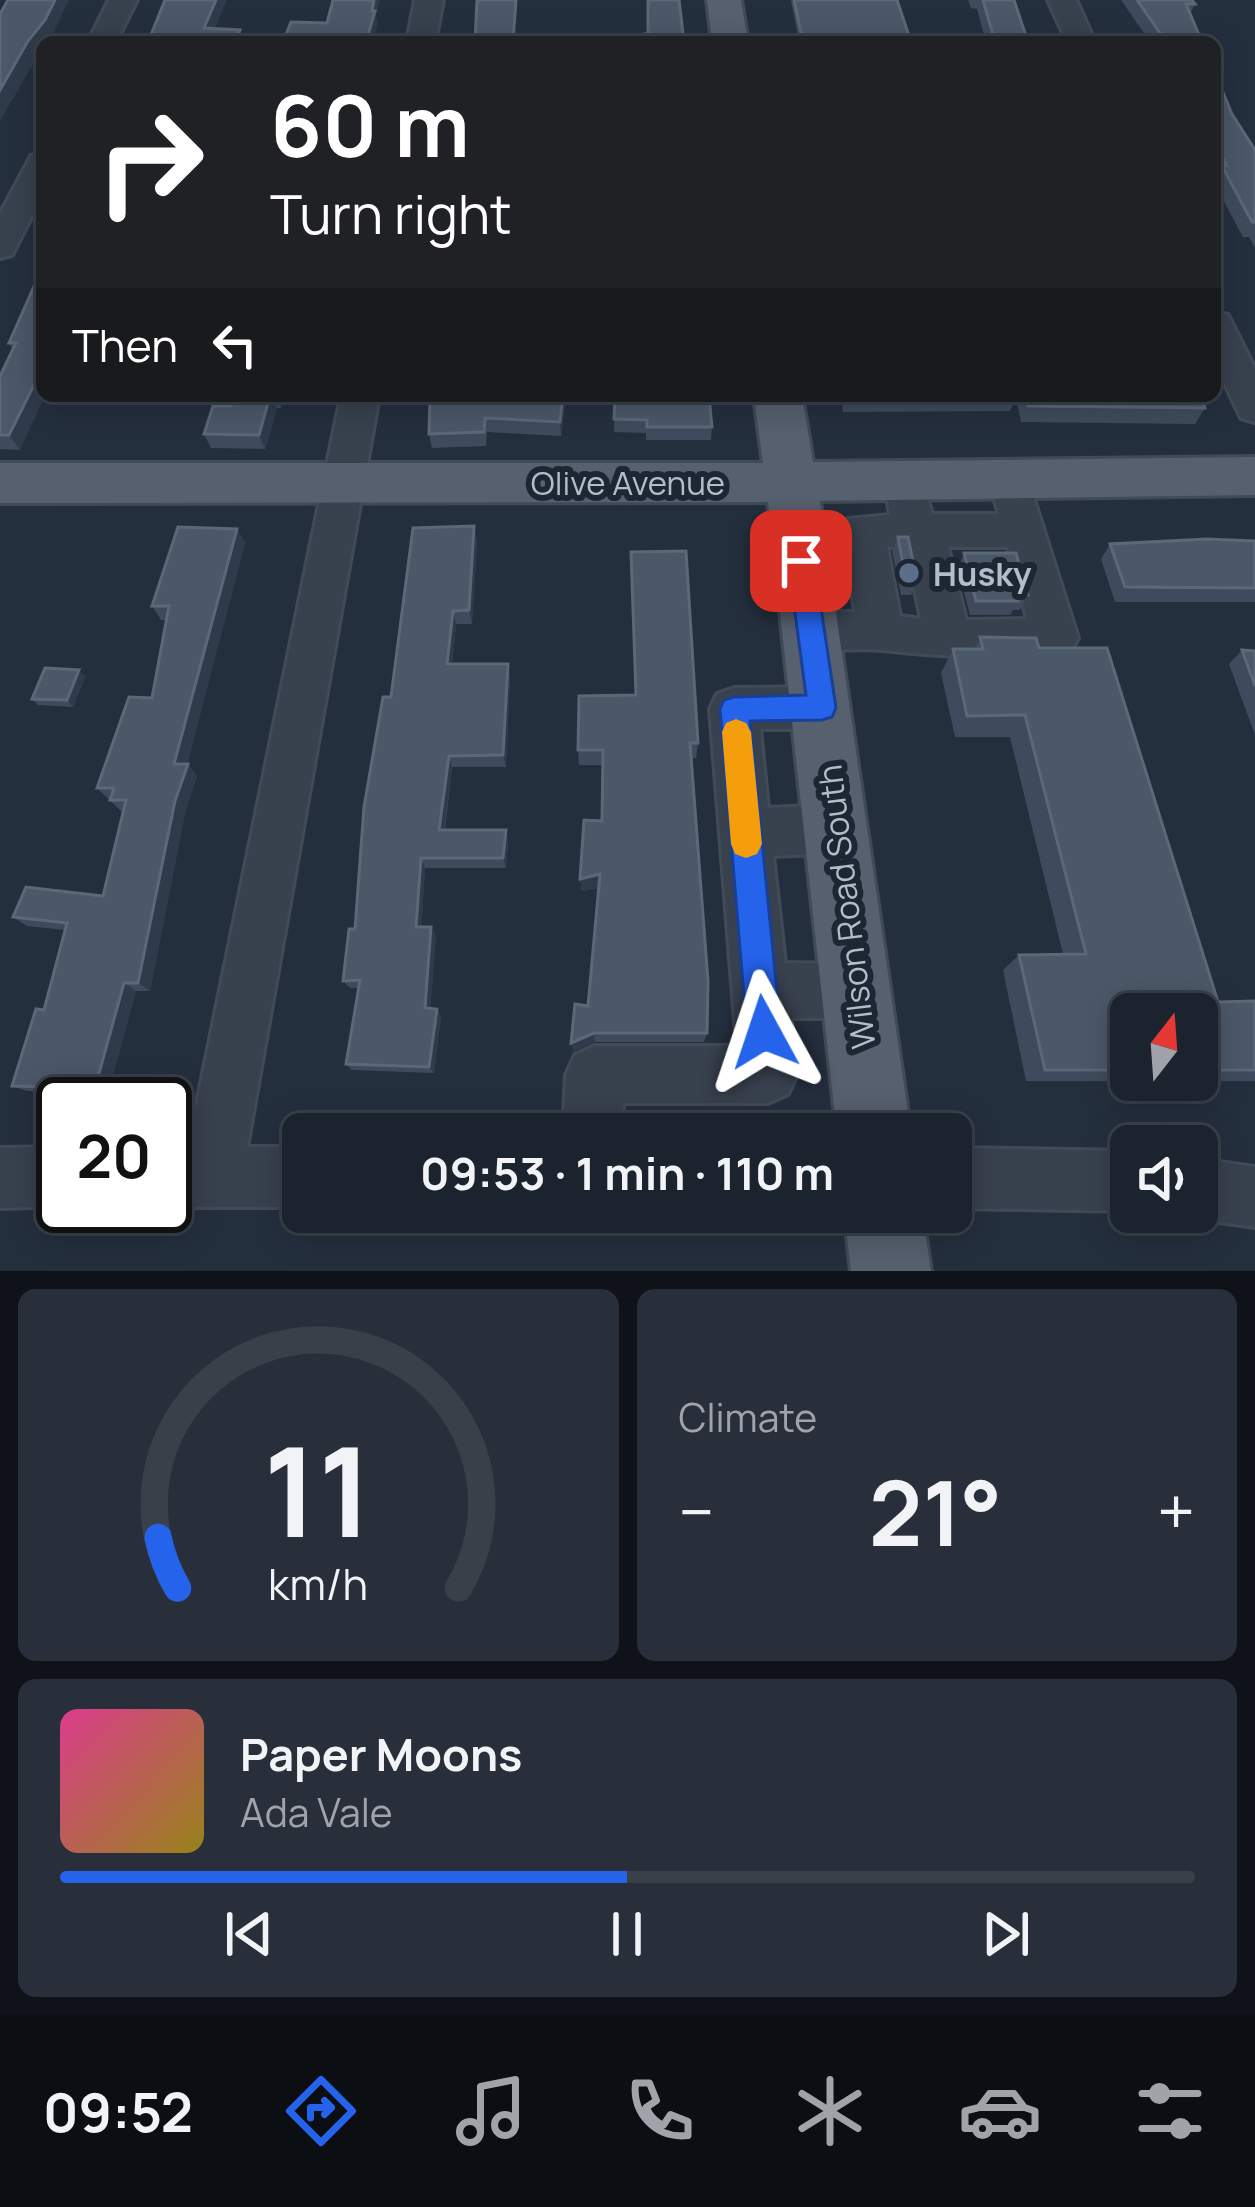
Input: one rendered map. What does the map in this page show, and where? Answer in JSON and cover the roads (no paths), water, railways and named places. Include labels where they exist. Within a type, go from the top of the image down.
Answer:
[{"type":"main road","points":[[724,0],[729,36]]},
{"type":"main road","name":"Wilson Road South","points":[[779,402],[813,631],[871,1113]]},
{"type":"main road","name":"Olive Avenue","points":[[0,483],[1255,476]]},
{"type":"main road","points":[[886,1233],[891,1271]]},
{"type":"street","points":[[105,36],[123,0]]},
{"type":"street","points":[[423,36],[429,0]]},
{"type":"street","points":[[1062,0],[1079,36]]},
{"type":"street","points":[[0,247],[36,175]]},
{"type":"street","points":[[1221,337],[1255,408]]},
{"type":"street","points":[[192,1164],[358,402]]},
{"type":"street","points":[[813,631],[880,631],[948,639],[1055,638],[1010,476]]},
{"type":"street","points":[[880,631],[906,553],[904,478]]},
{"type":"street","points":[[906,553],[1024,530]]},
{"type":"street","points":[[906,553],[948,639]]},
{"type":"street","points":[[593,1113],[595,1075],[768,1074],[734,709],[822,708]]},
{"type":"street","points":[[745,833],[837,829]]},
{"type":"street","points":[[761,990],[856,991]]},
{"type":"street","points":[[192,1177],[282,1178]]},
{"type":"street","points":[[0,1178],[36,1178]]},
{"type":"street","points":[[972,1178],[1110,1180]]},
{"type":"street","points":[[1218,1192],[1255,1197]]},
{"type":"place","name":"Husky","points":[[909,573]]}]
